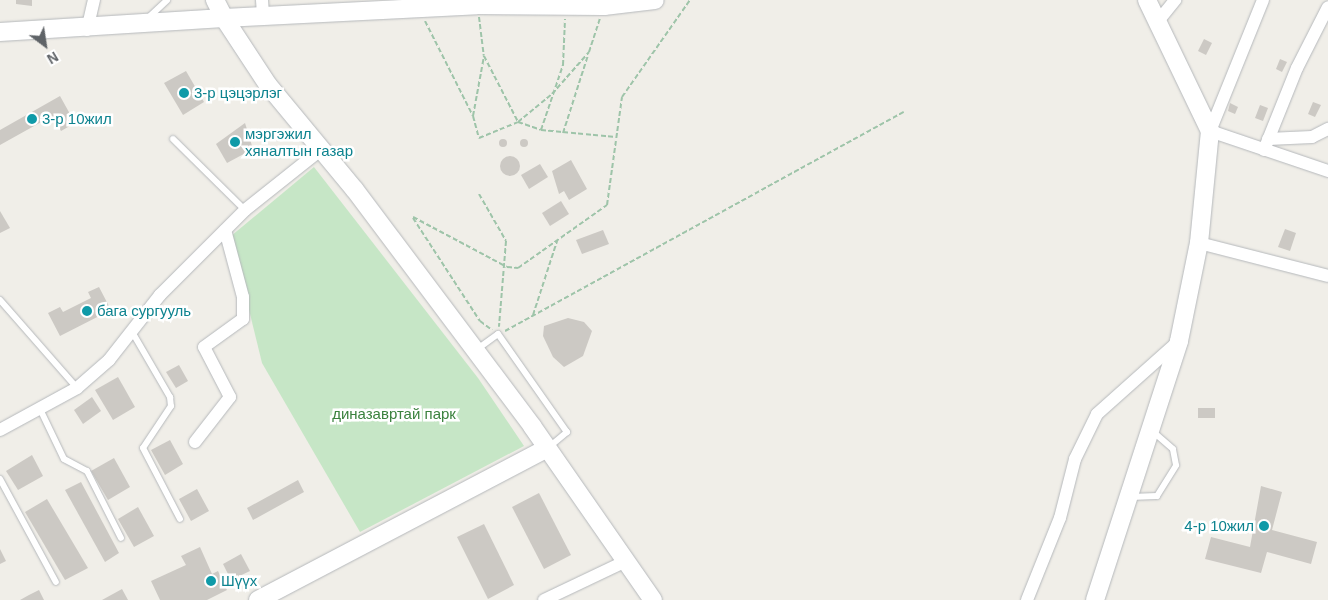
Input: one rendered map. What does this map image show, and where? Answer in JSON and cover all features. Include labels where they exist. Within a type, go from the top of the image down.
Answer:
[{"type":"street","points":[[87,30],[94,0]]},
{"type":"street","points":[[215,0],[224,18],[268,85],[323,148],[475,350],[548,448],[653,600]]},
{"type":"street","points":[[0,32],[87,30],[224,18],[262,8],[399,5],[419,8],[477,3],[572,3],[604,6],[655,0]]},
{"type":"street","points":[[1147,0],[1159,20],[1210,131]]},
{"type":"street","points":[[1159,20],[1175,0]]},
{"type":"street","points":[[1095,600],[1178,341],[1199,243],[1210,131],[1263,0]]},
{"type":"street","points":[[1266,145],[1297,68],[1328,7]]},
{"type":"street","points":[[1266,145],[1312,137],[1328,129]]},
{"type":"street","points":[[1210,131],[1266,145],[1328,171]]},
{"type":"street","points":[[0,430],[76,388],[109,360],[130,329],[245,210],[323,148]]},
{"type":"street","points":[[195,442],[230,397],[204,347],[243,319],[243,297],[225,230]]},
{"type":"street","points":[[1199,243],[1328,276]]},
{"type":"street","points":[[1027,600],[1060,518],[1075,459],[1097,414],[1178,341]]},
{"type":"street","points":[[258,600],[277,596],[548,448]]},
{"type":"street","points":[[544,600],[626,561]]},
{"type":"lane","points":[[141,25],[167,0]]},
{"type":"lane","points":[[173,139],[245,210]]},
{"type":"lane","points":[[0,300],[76,388]]},
{"type":"lane","points":[[130,329],[170,396],[171,406],[142,448],[180,518]]},
{"type":"lane","points":[[475,350],[498,334],[567,432],[548,448]]},
{"type":"lane","points":[[40,409],[64,459],[86,470],[121,538]]},
{"type":"lane","points":[[1128,496],[1157,496],[1176,465],[1173,449],[1151,430]]},
{"type":"lane","points":[[0,479],[56,582]]},
{"type":"path","points":[[498,334],[480,321],[413,217],[507,268],[518,268],[607,206],[622,97],[690,0]]},
{"type":"path","points":[[473,116],[484,56],[477,3]]},
{"type":"path","points":[[542,130],[552,94],[563,65],[572,3]]},
{"type":"path","points":[[563,134],[604,6]]},
{"type":"path","points":[[419,8],[473,116],[479,138],[518,122],[552,94],[589,52]]},
{"type":"path","points":[[484,56],[518,122],[542,130],[563,134],[617,137]]},
{"type":"path","points":[[498,334],[904,112]]},
{"type":"path","points":[[479,194],[506,241],[507,268],[498,334]]},
{"type":"path","points":[[532,316],[557,241]]},
{"type":"green space","name":"диназавртай парк","points":[[314,167],[478,378],[524,446],[360,532],[262,363],[231,236]]},
{"type":"building","points":[[16,0],[32,0],[32,6],[16,4]]},
{"type":"building","points":[[1204,39],[1212,43],[1206,55],[1198,51]]},
{"type":"building","points":[[1280,59],[1287,62],[1282,72],[1276,69]]},
{"type":"building","name":"3-р цэцэрлэг","points":[[186,71],[204,102],[183,115],[164,83]]},
{"type":"building","name":"3-р 10жил","points":[[60,96],[75,123],[61,131],[52,116],[0,145],[0,130]]},
{"type":"building","points":[[1313,102],[1321,105],[1315,117],[1308,114]]},
{"type":"building","points":[[1230,103],[1238,107],[1235,114],[1228,111]]},
{"type":"building","points":[[1260,105],[1268,108],[1263,121],[1255,118]]},
{"type":"building","name":"мэргэжил хяналтын газар","points":[[245,123],[253,149],[227,163],[216,144]]},
{"type":"building","points":[[503,139],[507,143],[503,147],[499,143]]},
{"type":"building","points":[[524,139],[528,143],[524,147],[520,143]]},
{"type":"building","points":[[510,156],[517,159],[520,166],[517,173],[510,176],[503,173],[500,166],[503,159]]},
{"type":"building","points":[[571,160],[587,189],[569,200],[564,191],[559,194],[552,171]]},
{"type":"building","points":[[540,164],[548,177],[529,189],[521,175]]},
{"type":"building","points":[[561,201],[569,214],[550,226],[542,213]]},
{"type":"building","points":[[0,211],[10,228],[0,233]]},
{"type":"building","points":[[1285,229],[1296,233],[1290,251],[1278,247]]},
{"type":"building","points":[[603,230],[609,244],[582,254],[576,240]]},
{"type":"building","name":"бага сургууль","points":[[99,287],[111,310],[60,336],[48,313],[60,307],[63,312],[91,298],[88,292]]},
{"type":"building","points":[[568,318],[584,322],[592,331],[583,356],[564,367],[553,357],[543,336],[544,326]]},
{"type":"building","points":[[179,365],[188,381],[176,388],[166,372]]},
{"type":"building","points":[[118,377],[135,407],[113,420],[95,390]]},
{"type":"building","points":[[92,397],[101,411],[83,424],[74,410]]},
{"type":"building","points":[[1198,408],[1215,408],[1215,418],[1198,418]]},
{"type":"building","points":[[170,440],[183,464],[165,475],[151,450]]},
{"type":"building","points":[[32,455],[43,476],[18,490],[6,471]]},
{"type":"building","points":[[114,458],[130,487],[108,500],[91,471]]},
{"type":"building","points":[[298,480],[304,492],[253,520],[247,508]]},
{"type":"building","points":[[81,482],[119,553],[105,562],[65,490]]},
{"type":"building","name":"4-р 10жил","points":[[1261,486],[1282,492],[1272,530],[1317,542],[1311,564],[1267,552],[1261,573],[1205,559],[1211,537],[1250,547]]},
{"type":"building","points":[[197,489],[209,511],[191,521],[179,499]]},
{"type":"building","points":[[539,493],[571,555],[544,569],[512,507]]},
{"type":"building","points":[[47,499],[88,568],[65,580],[25,512]]},
{"type":"building","points":[[138,507],[154,536],[134,547],[118,519]]},
{"type":"building","points":[[484,524],[514,585],[488,599],[457,537]]},
{"type":"building","points":[[200,547],[212,574],[218,571],[227,590],[207,600],[160,600],[151,581],[186,565],[181,556]]},
{"type":"building","points":[[0,549],[6,561],[0,564]]},
{"type":"building","points":[[241,554],[250,571],[231,580],[223,564]]},
{"type":"building","points":[[122,589],[128,600],[102,600]]},
{"type":"building","points":[[39,590],[44,600],[20,600],[29,595]]},
{"type":"place","name":"3-р цэцэрлэг","points":[[184,93]]},
{"type":"place","name":"3-р 10жил","points":[[32,119]]},
{"type":"place","name":"мэргэжил хяналтын газар","points":[[235,142]]},
{"type":"place","name":"бага сургууль","points":[[87,311]]},
{"type":"place","name":"4-р 10жил","points":[[1264,526]]},
{"type":"place","name":"Шүүх","points":[[211,581]]}]
